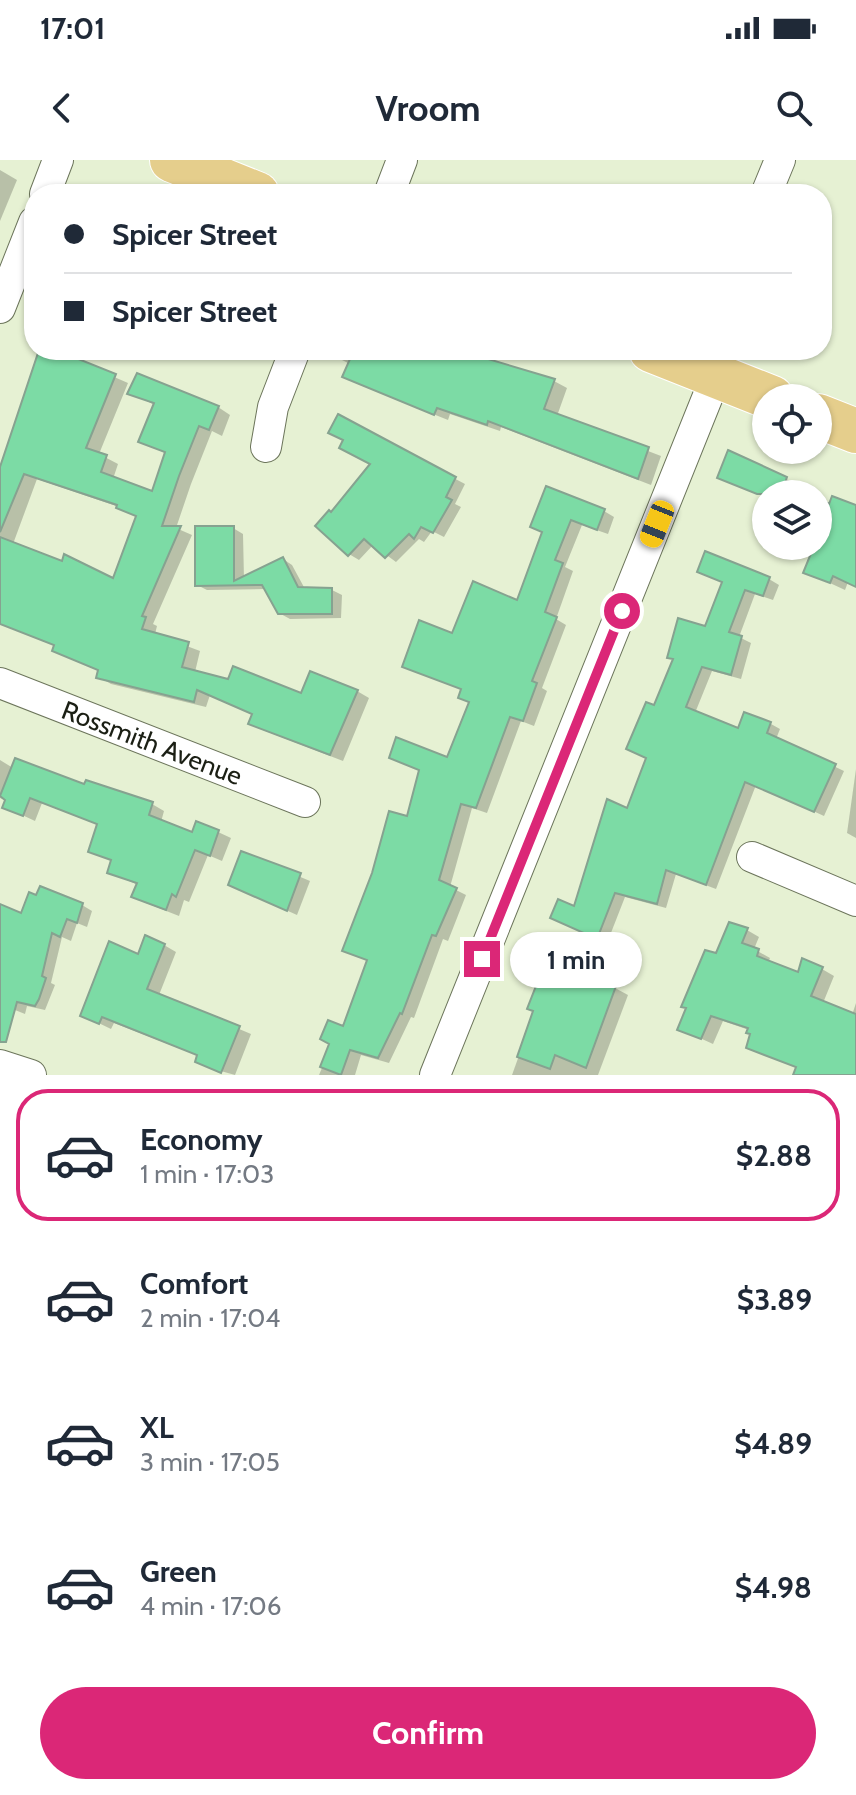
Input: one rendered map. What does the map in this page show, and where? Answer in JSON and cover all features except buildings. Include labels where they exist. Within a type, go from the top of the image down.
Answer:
[{"type":"main road","points":[[172,160],[232,184]]},
{"type":"main road","points":[[706,365],[752,388]]},
{"type":"main road","points":[[832,422],[856,431]]},
{"type":"street","points":[[49,184],[58,160]]},
{"type":"street","points":[[393,184],[402,160]]},
{"type":"street","points":[[770,184],[780,160]]},
{"type":"street","points":[[0,308],[24,247]]},
{"type":"street","points":[[266,447],[273,407],[291,360]]},
{"type":"street","points":[[435,1075],[706,365]]},
{"type":"street","name":"Rossmith Avenue","points":[[0,683],[305,802]]},
{"type":"street","points":[[752,857],[856,901]]},
{"type":"street","points":[[0,1065],[31,1075]]},
{"type":"route","points":[[482,959],[622,611]]}]
